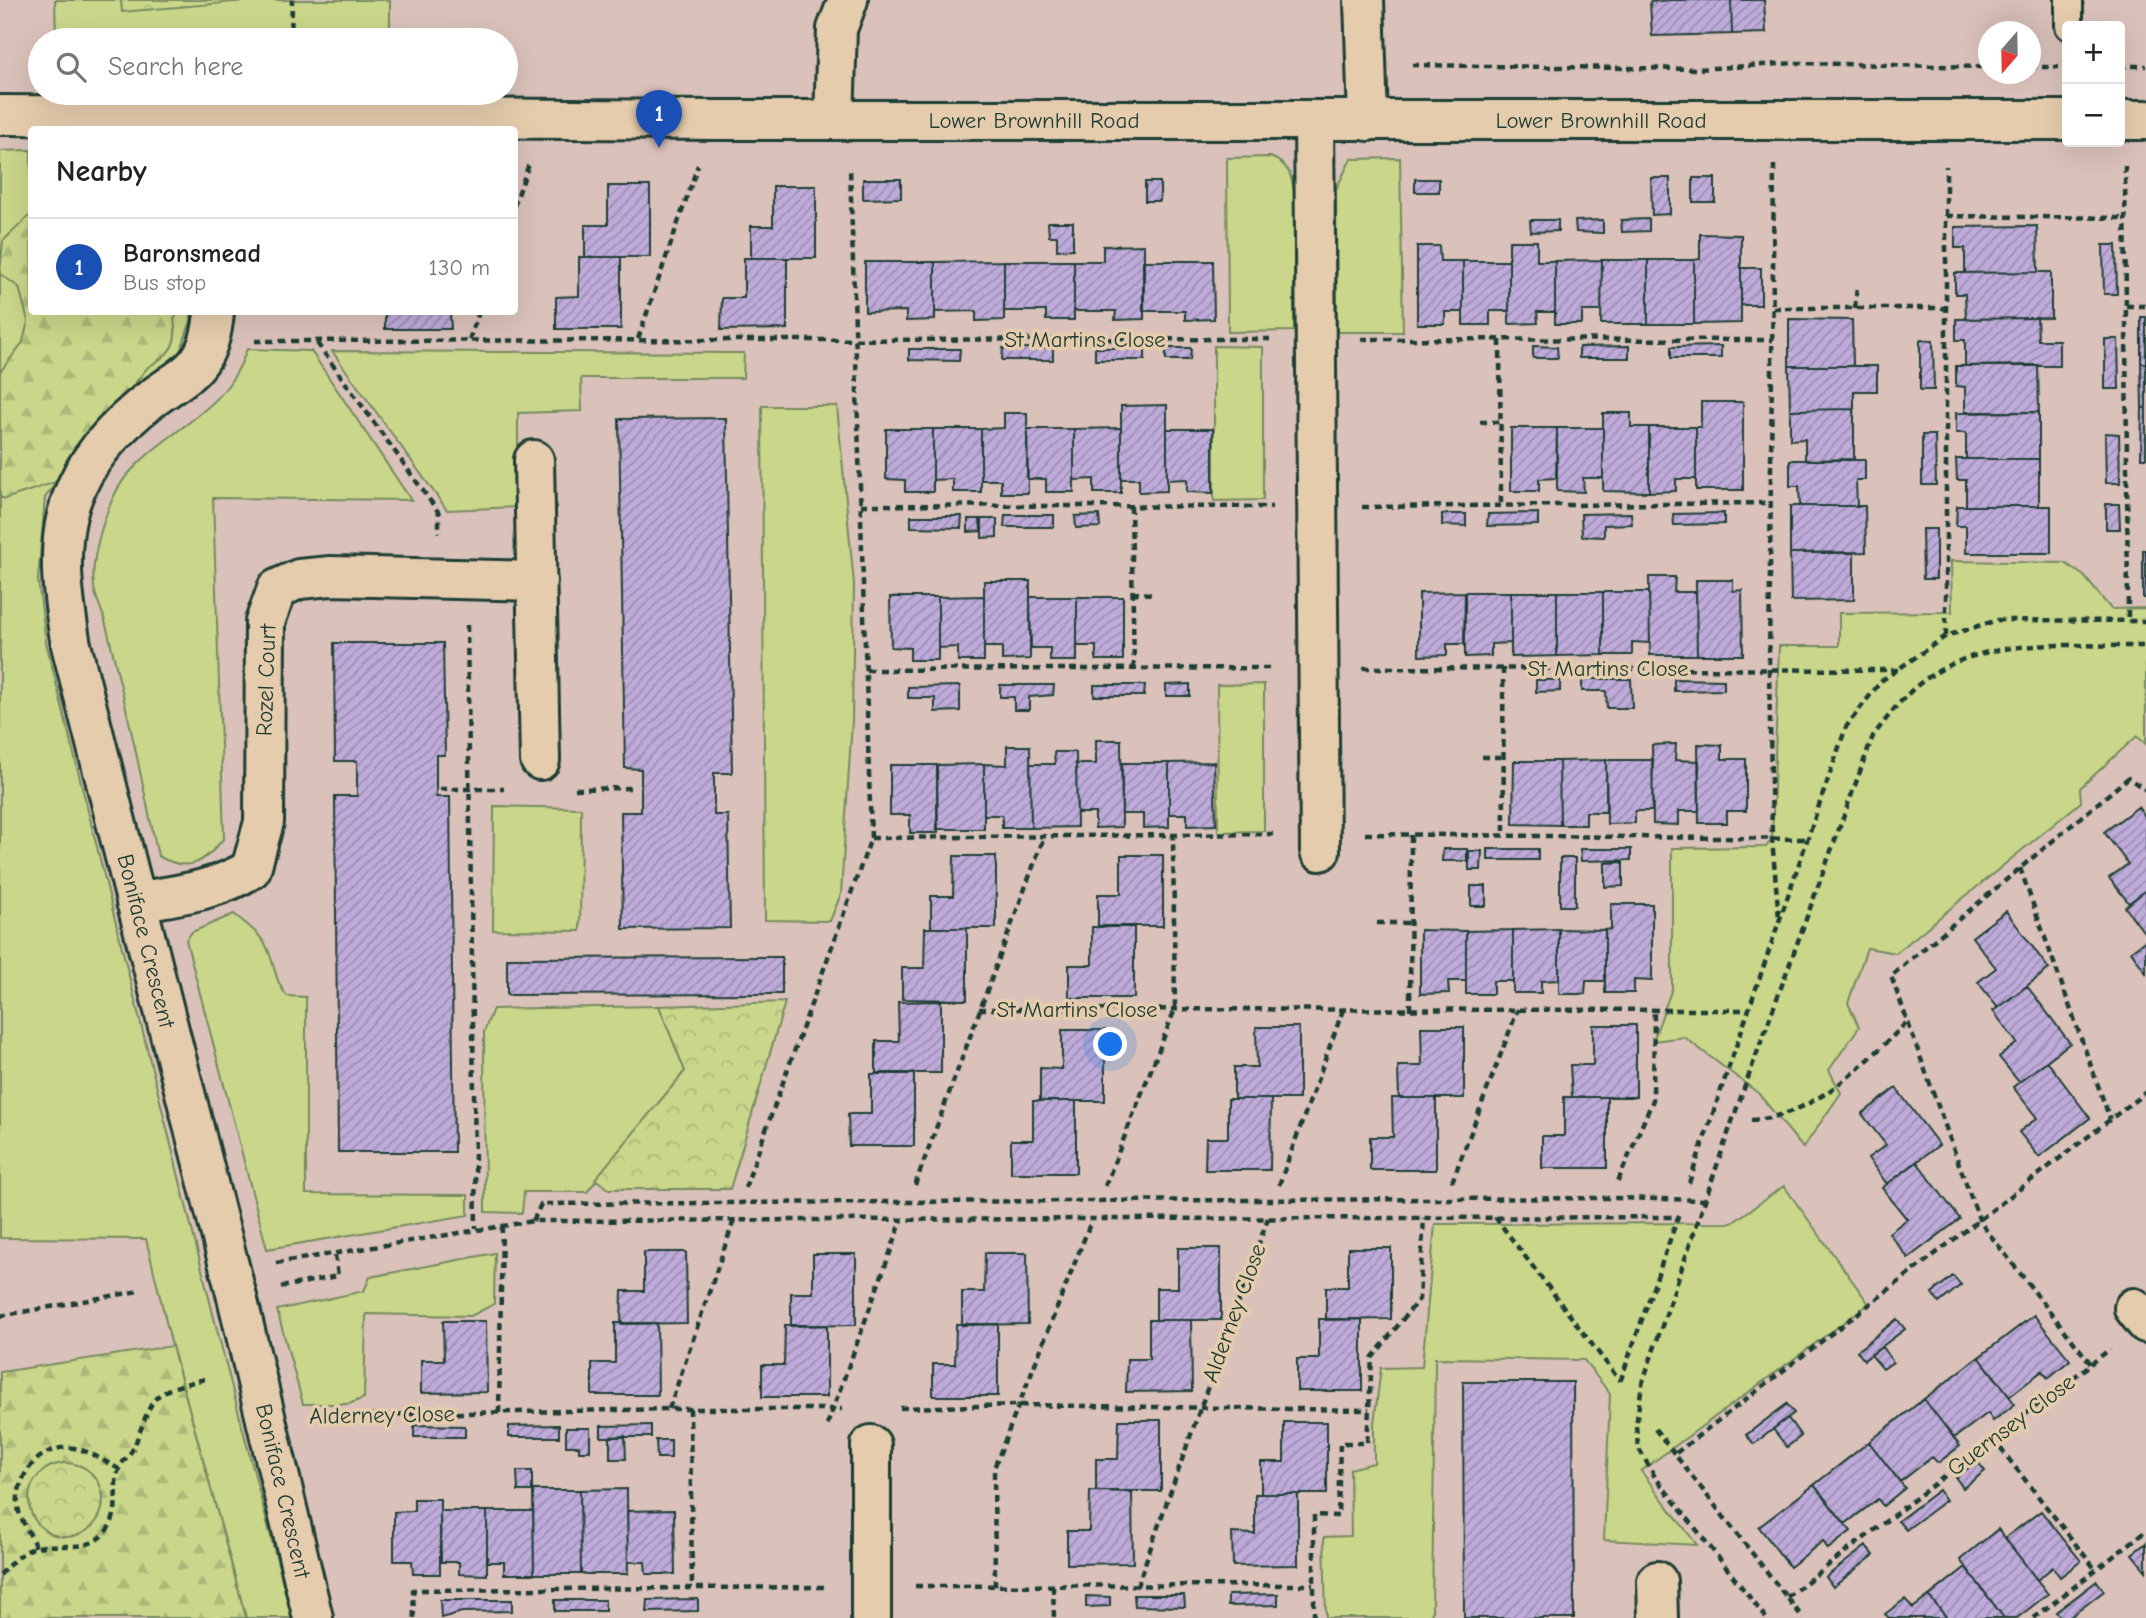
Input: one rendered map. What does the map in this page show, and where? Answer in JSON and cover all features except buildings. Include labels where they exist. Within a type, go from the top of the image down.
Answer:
[{"type":"street","points":[[842,120],[837,29],[848,0]]},
{"type":"street","points":[[1364,0],[1368,121]]},
{"type":"street","name":"Lower Brownhill Road","points":[[0,115],[217,123],[714,120],[2062,120]]},
{"type":"street","points":[[1314,120],[1319,843]]},
{"type":"street","name":"Boniface Crescent","points":[[212,326],[200,361],[181,381],[133,415],[115,432],[86,468],[68,503],[60,553],[62,594],[71,645],[237,1297],[313,1618]]},
{"type":"street","points":[[534,460],[540,760]]},
{"type":"street","name":"Rozel Court","points":[[136,902],[222,884],[251,869],[264,822],[265,622],[277,589],[299,579],[331,576],[537,581]]},
{"type":"street","points":[[871,1445],[871,1618]]},
{"type":"street","points":[[1657,1581],[1658,1618]]},
{"type":"lane","points":[[2069,0],[2069,21]]},
{"type":"path","points":[[291,28],[292,0]]},
{"type":"path","points":[[1366,66],[1697,69],[1797,63],[1978,67]]},
{"type":"path","points":[[2041,67],[2062,66]]},
{"type":"path","points":[[2125,66],[2146,66]]},
{"type":"path","points":[[638,339],[714,120]]},
{"type":"path","points":[[745,1188],[871,838],[855,338],[842,120]]},
{"type":"path","points":[[1774,120],[1769,669],[1772,839],[1780,923]]},
{"type":"path","points":[[1946,120],[1946,636]]},
{"type":"path","points":[[2129,622],[2125,218],[2130,120]]},
{"type":"path","points":[[1947,216],[2125,218]]},
{"type":"path","points":[[1856,308],[1857,286]]},
{"type":"path","points":[[2126,306],[2146,306]]},
{"type":"path","points":[[1773,308],[1946,307]]},
{"type":"path","points":[[469,340],[478,315]]},
{"type":"path","name":"St Martins Close","points":[[212,326],[317,342],[855,338],[1773,340]]},
{"type":"path","points":[[1500,340],[1500,505]]},
{"type":"path","points":[[317,342],[439,513],[453,578],[476,1228]]},
{"type":"path","points":[[1480,422],[1500,422]]},
{"type":"path","points":[[1131,506],[1134,669]]},
{"type":"path","points":[[1132,593],[1153,594]]},
{"type":"path","points":[[1689,1183],[1846,727],[1881,681],[1946,636],[1998,620],[2146,621]]},
{"type":"path","points":[[1766,1618],[1655,1477],[1638,1447],[1636,1426],[1642,1384],[1705,1200],[1873,737],[1899,703],[1932,675],[1967,659],[2008,648],[2146,646]]},
{"type":"path","points":[[1503,668],[1504,835]]},
{"type":"path","name":"St Martins Close","points":[[866,670],[1898,670]]},
{"type":"path","points":[[1482,757],[1503,757]]},
{"type":"path","name":"Guernsey Close","points":[[1787,1597],[2091,1364],[1980,1222],[1891,976],[2128,778],[2146,790]]},
{"type":"path","points":[[871,838],[1173,835],[1319,843],[1410,834],[1808,839]]},
{"type":"path","points":[[1410,834],[1410,1010]]},
{"type":"path","name":"St Martins Close","points":[[1105,1186],[1175,1009],[1173,835]]},
{"type":"path","name":"St Martins Close","points":[[915,1185],[1044,837]]},
{"type":"path","points":[[2020,869],[2110,1119]]},
{"type":"path","points":[[1377,923],[1410,923]]},
{"type":"path","name":"St Martins Close","points":[[979,1009],[1750,1010]]},
{"type":"path","points":[[1452,1182],[1518,1009]]},
{"type":"path","points":[[1618,1181],[1653,1100],[1654,1009]]},
{"type":"path","points":[[1279,1185],[1343,1010]]},
{"type":"path","points":[[1751,1120],[1765,1119],[1815,1099],[1858,1071],[1908,1021]]},
{"type":"path","points":[[1675,1454],[2146,1092]]},
{"type":"path","points":[[533,1221],[541,1204],[1611,1198],[1705,1200]]},
{"type":"path","points":[[275,1263],[335,1255],[476,1228],[533,1221],[1424,1217],[1495,1217],[1678,1217],[1620,1382],[1495,1217]]},
{"type":"path","points":[[1314,1618],[1314,1516],[1338,1516],[1340,1443],[1367,1443],[1372,1358],[1419,1299],[1424,1217]]},
{"type":"path","name":"Alderney Close","points":[[1137,1586],[1268,1218]]},
{"type":"path","points":[[995,1586],[994,1468],[1091,1219]]},
{"type":"path","points":[[668,1409],[734,1220]]},
{"type":"path","points":[[827,1425],[902,1220]]},
{"type":"path","points":[[499,1413],[502,1224]]},
{"type":"path","points":[[237,1297],[338,1276],[335,1255]]},
{"type":"path","points":[[0,1316],[139,1291]]},
{"type":"path","points":[[0,1575],[13,1560],[35,1547],[73,1549],[97,1540],[115,1516],[119,1469],[132,1451],[154,1397],[182,1384],[254,1367]]},
{"type":"path","name":"Alderney Close","points":[[899,1408],[1018,1405],[1369,1410]]},
{"type":"path","name":"Alderney Close","points":[[265,1416],[668,1409],[845,1409]]},
{"type":"path","points":[[690,1409],[692,1588]]},
{"type":"path","points":[[1655,1429],[1803,1618]]},
{"type":"path","points":[[1993,1439],[2096,1570]]},
{"type":"path","points":[[35,1547],[18,1509],[20,1482],[31,1464],[50,1451],[68,1447],[77,1448],[119,1469]]},
{"type":"path","points":[[2034,1618],[2146,1531]]},
{"type":"path","points":[[1054,1586],[1054,1618]]},
{"type":"path","points":[[413,1590],[414,1618]]},
{"type":"green space","points":[[55,0],[390,0],[390,28],[56,28]]},
{"type":"green space","points":[[121,0],[257,0],[122,12]]},
{"type":"green space","points":[[28,150],[28,315],[191,315],[179,354],[124,395],[94,427],[45,498],[38,580],[46,642],[216,1326],[292,1618],[246,1618],[172,1346],[146,1239],[0,1238],[0,151]]},
{"type":"green space","points":[[1270,157],[1288,170],[1294,191],[1294,331],[1228,332],[1227,158]]},
{"type":"green space","points":[[1400,158],[1403,332],[1337,332],[1336,189],[1351,159]]},
{"type":"green space","points":[[28,217],[28,315],[176,315],[174,343],[171,348],[148,367],[56,482],[5,499],[0,497],[0,372],[23,342],[28,321],[19,287],[0,274],[3,241]]},
{"type":"green space","points":[[1214,346],[1263,347],[1263,500],[1214,501]]},
{"type":"green space","points":[[247,349],[311,351],[411,500],[213,498],[224,838],[202,860],[187,865],[178,864],[158,856],[130,723],[95,591],[95,559],[102,527],[121,483],[146,457],[211,404],[237,371]]},
{"type":"green space","points":[[332,351],[744,353],[743,378],[581,378],[582,411],[518,413],[518,507],[447,510]]},
{"type":"green space","points":[[762,406],[837,406],[854,584],[852,721],[841,894],[830,921],[765,920]]},
{"type":"green space","points":[[1951,561],[2065,563],[2084,576],[2111,609],[2146,608],[2146,744],[2137,736],[2080,788],[2081,802],[1896,953],[1867,948],[1848,1003],[1859,1027],[1829,1070],[1841,1093],[1803,1148],[1758,1093],[1684,1037],[1653,1041],[1672,988],[1672,848],[1766,847],[1772,839],[1779,646],[1839,646],[1839,613],[1952,612]]},
{"type":"green space","points":[[1264,684],[1264,831],[1218,832],[1217,685]]},
{"type":"green space","points":[[494,806],[581,808],[580,931],[493,930]]},
{"type":"green space","points":[[234,914],[264,942],[278,981],[287,996],[306,997],[306,1194],[468,1195],[468,1215],[267,1249],[186,940],[192,932]]},
{"type":"green space","points":[[785,1002],[730,1189],[609,1189],[595,1179],[685,1071],[659,1006]]},
{"type":"green space","points":[[659,1006],[685,1071],[587,1192],[524,1192],[522,1213],[485,1212],[484,1032],[493,1009]]},
{"type":"green space","points":[[1784,1186],[1869,1304],[1641,1471],[1697,1545],[1604,1540],[1610,1394],[1584,1360],[1435,1358],[1432,1613],[1429,1618],[1326,1618],[1324,1537],[1351,1536],[1350,1469],[1374,1463],[1374,1423],[1381,1368],[1422,1367],[1435,1224],[1732,1223]]},
{"type":"green space","points":[[495,1253],[494,1304],[471,1316],[366,1314],[364,1398],[349,1404],[303,1404],[277,1310],[364,1291],[370,1277]]},
{"type":"green space","points":[[172,1346],[246,1618],[0,1618],[0,1372]]},
{"type":"green space","points":[[66,1463],[87,1469],[97,1479],[103,1500],[97,1521],[87,1531],[66,1537],[45,1531],[35,1521],[29,1500],[35,1479],[45,1469]]},
{"type":"place","name":"Baronsmead","points":[[659,148]]}]
